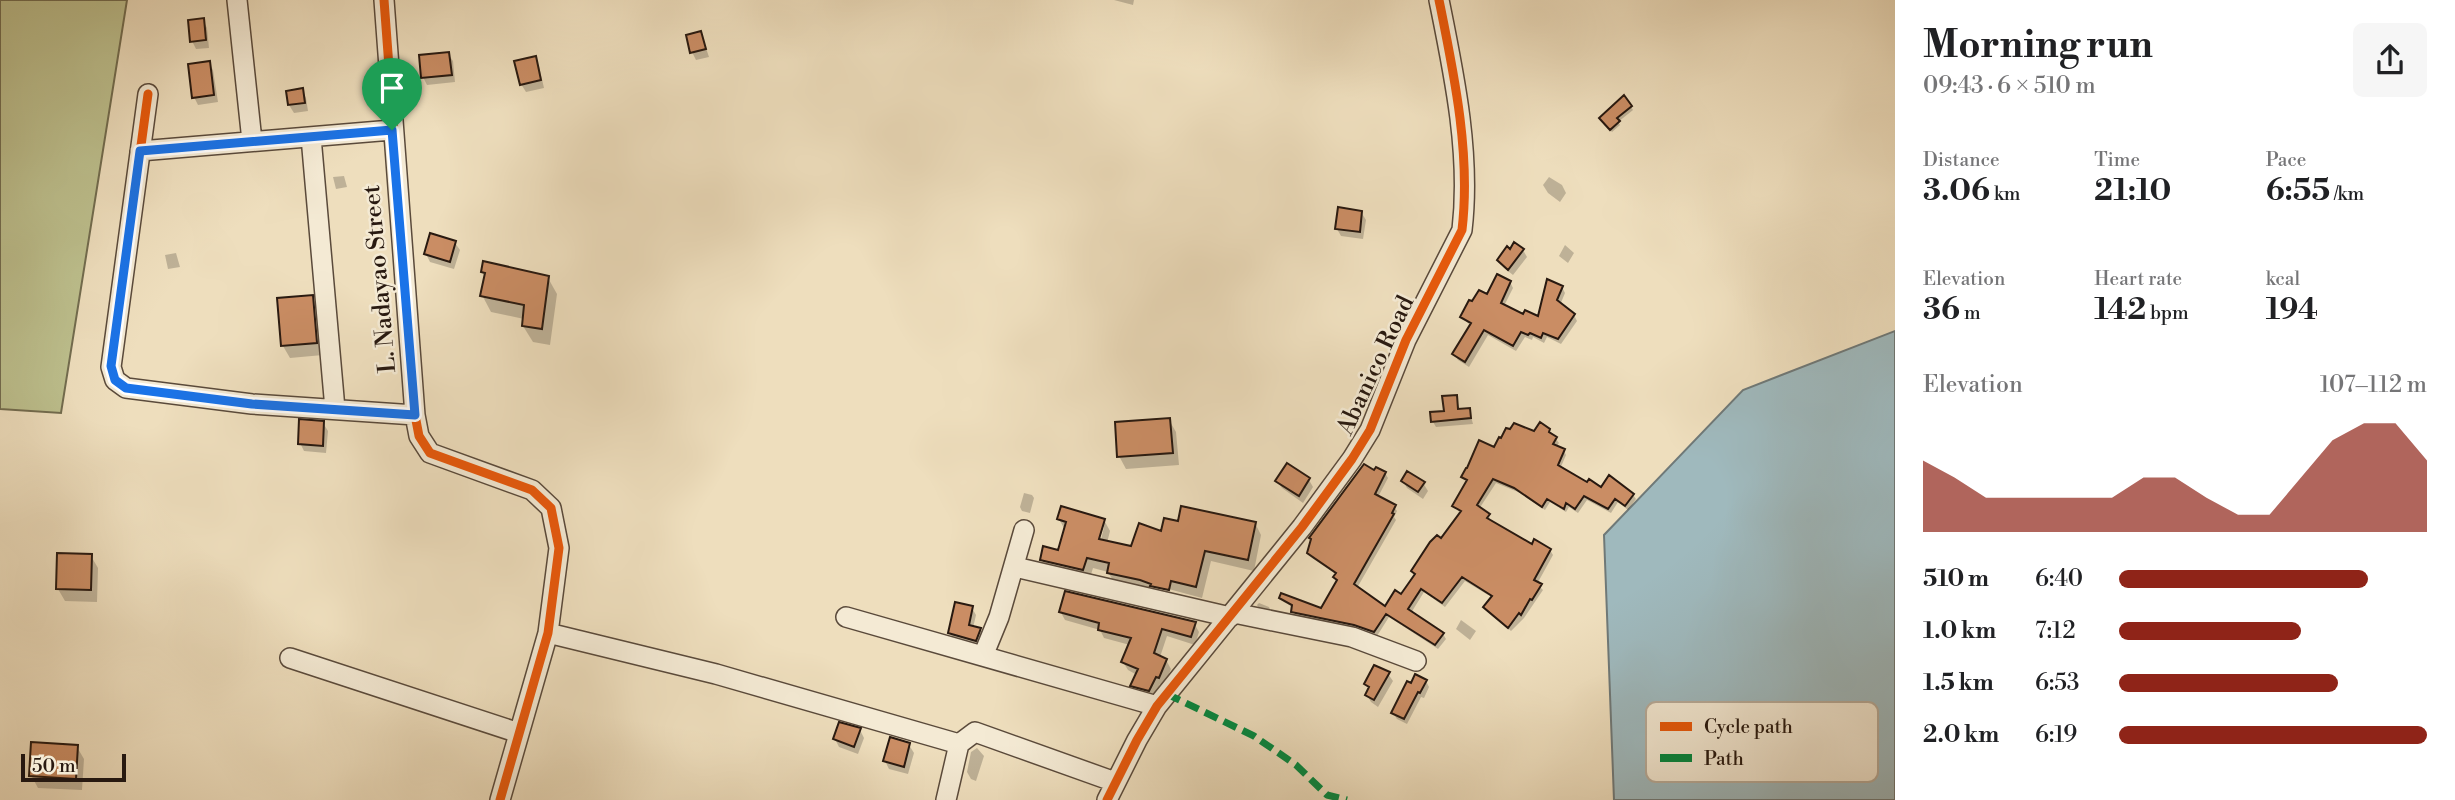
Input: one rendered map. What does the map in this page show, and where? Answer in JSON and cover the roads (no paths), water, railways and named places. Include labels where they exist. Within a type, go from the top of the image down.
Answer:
[{"type":"street","points":[[237,0],[251,141]]},
{"type":"street","name":"L. Nadayao Street","points":[[384,0],[392,130],[415,415],[419,436],[430,453],[532,490],[551,508],[559,548],[548,633],[500,800]]},
{"type":"street","name":"Abanico Road","points":[[1111,791],[1157,706],[1232,615],[1352,459],[1370,430],[1406,340],[1462,230],[1462,142],[1439,0]]},
{"type":"street","points":[[148,94],[111,366],[115,380],[126,388],[252,404],[415,415]]},
{"type":"street","points":[[140,151],[392,130]]},
{"type":"street","points":[[311,137],[335,410]]},
{"type":"street","points":[[983,656],[999,617],[1024,530]]},
{"type":"street","points":[[1015,567],[1232,615],[1352,638],[1416,661]]},
{"type":"street","points":[[846,617],[1157,706]]},
{"type":"street","points":[[548,633],[716,674],[959,744]]},
{"type":"street","points":[[290,658],[519,733]]},
{"type":"street","points":[[946,800],[959,744],[971,733],[979,732],[1111,791]]},
{"type":"water","points":[[1895,331],[1895,800],[1614,800],[1604,535],[1743,390]]}]
